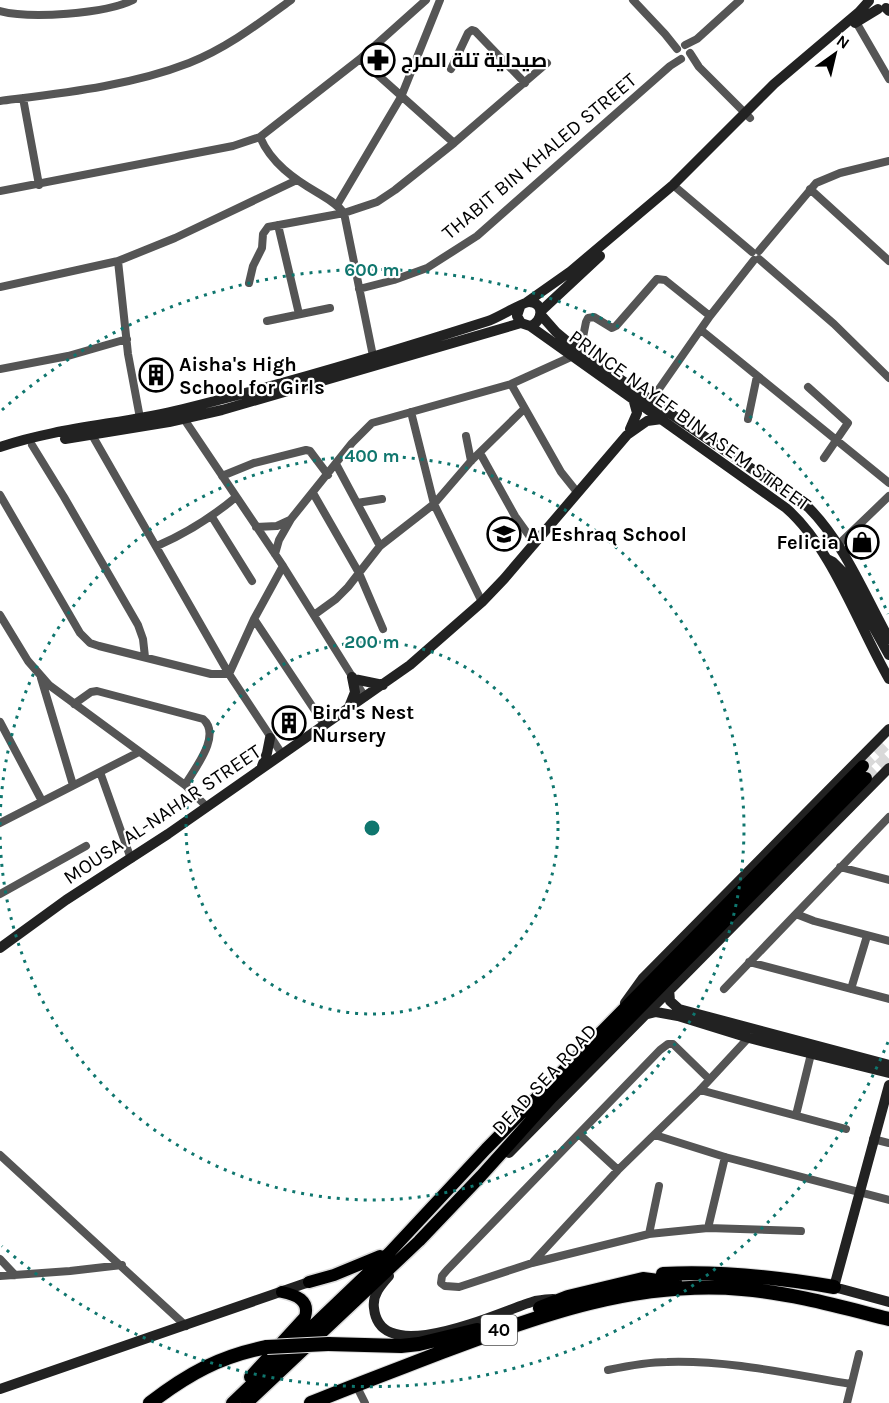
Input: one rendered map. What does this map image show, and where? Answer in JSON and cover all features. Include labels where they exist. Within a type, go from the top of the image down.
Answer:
[{"type":"highway","points":[[643,1279],[651,1274],[731,1273],[782,1278],[838,1288]]},
{"type":"highway","name":"40","points":[[150,1403],[202,1368],[242,1352],[267,1347],[328,1344],[401,1346],[439,1340],[482,1328],[568,1297],[643,1279],[765,1291],[889,1319]]},
{"type":"highway","name":"40","points":[[311,1403],[488,1334],[597,1300],[693,1283],[746,1281],[777,1285],[889,1310]]},
{"type":"main road","points":[[232,1403],[390,1252],[486,1149],[863,766]]},
{"type":"main road","name":"DEAD SEA ROAD","points":[[248,1403],[426,1233],[482,1176],[552,1097],[866,778]]},
{"type":"main road","points":[[309,1282],[334,1275],[390,1252]]},
{"type":"main road","points":[[224,1403],[305,1317],[304,1301],[282,1292]]},
{"type":"main road","points":[[327,1311],[327,1328]]},
{"type":"street","points":[[87,0],[88,11]]},
{"type":"street","points":[[0,11],[37,16],[88,11],[133,0]]},
{"type":"street","points":[[0,101],[127,81],[188,63],[246,34],[291,0]]},
{"type":"street","points":[[0,191],[233,146],[260,137],[360,59],[426,0]]},
{"type":"street","points":[[337,205],[400,97],[440,0]]},
{"type":"street","points":[[633,0],[747,115]]},
{"type":"street","points":[[683,52],[740,0]]},
{"type":"street","points":[[0,453],[32,445],[184,419],[537,322],[541,313],[577,276],[676,188],[774,84],[859,12],[869,0],[871,5],[886,8]]},
{"type":"street","points":[[747,115],[856,22],[886,8]]},
{"type":"street","points":[[856,22],[889,79]]},
{"type":"street","points":[[451,69],[468,33],[472,30],[525,83]]},
{"type":"street","name":"THABIT BIN KHALED STREET","points":[[359,289],[427,268],[477,236],[683,52]]},
{"type":"street","points":[[360,59],[454,143]]},
{"type":"street","points":[[249,283],[253,266],[262,248],[264,231],[268,227],[344,213],[376,202],[395,190],[454,143],[547,63]]},
{"type":"street","points":[[23,98],[39,185]]},
{"type":"street","points":[[260,137],[272,157],[297,180],[337,205],[344,213],[373,356]]},
{"type":"street","points":[[652,399],[710,316],[810,189],[824,178],[889,161]]},
{"type":"street","points":[[0,287],[118,261],[185,234],[297,180]]},
{"type":"street","points":[[676,188],[834,324],[889,378]]},
{"type":"street","points":[[526,324],[518,319],[521,307],[571,271],[676,188]]},
{"type":"street","points":[[810,189],[889,261]]},
{"type":"street","points":[[278,225],[299,314]]},
{"type":"street","points":[[118,261],[127,339],[140,418]]},
{"type":"street","points":[[275,554],[279,540],[291,519],[372,423],[511,384],[576,354],[588,318],[594,317],[612,328],[616,326],[657,279],[664,280],[710,316]]},
{"type":"street","points":[[0,447],[34,437],[181,410],[373,356],[495,319],[535,303],[541,313]]},
{"type":"street","points":[[267,321],[330,308]]},
{"type":"street","name":"PRINCE NAYEF BIN ASEM STREET","points":[[541,313],[576,354],[633,399],[786,508],[812,534],[889,679]]},
{"type":"street","name":"PRINCE NAYEF BIN ASEM STREET","points":[[526,324],[652,399],[800,500],[823,523],[838,545],[889,639]]},
{"type":"street","points":[[701,330],[889,483]]},
{"type":"street","points":[[0,369],[69,356],[127,339]]},
{"type":"street","points":[[748,419],[757,376]]},
{"type":"street","points":[[511,384],[561,472],[577,492]]},
{"type":"street","points":[[808,387],[848,423],[824,458]]},
{"type":"street","name":"MOUSA AL-NAHAR STREET","points":[[627,435],[637,413],[633,399]]},
{"type":"street","points":[[314,615],[336,599],[380,546],[434,504],[471,461],[524,409]]},
{"type":"street","points":[[411,412],[434,504],[482,602]]},
{"type":"street","points":[[184,419],[283,566],[365,697]]},
{"type":"street","name":"MOUSA AL-NAHAR STREET","points":[[0,948],[66,900],[131,859],[410,665],[482,602],[535,544],[627,435],[646,421],[662,419]]},
{"type":"street","points":[[92,435],[229,674],[282,754]]},
{"type":"street","points":[[466,436],[471,461]]},
{"type":"street","points":[[32,445],[138,625],[145,657]]},
{"type":"street","points":[[222,476],[254,463],[306,450],[310,451],[328,475]]},
{"type":"street","points":[[480,453],[515,516],[535,544]]},
{"type":"street","points":[[336,464],[380,546]]},
{"type":"street","points":[[313,493],[359,573],[383,628]]},
{"type":"street","points":[[0,495],[68,615],[84,638],[99,646],[211,674],[229,674]]},
{"type":"street","points":[[838,545],[889,496]]},
{"type":"street","points":[[157,546],[182,535],[212,517],[236,497]]},
{"type":"street","points":[[357,503],[382,499]]},
{"type":"street","points":[[212,517],[252,581]]},
{"type":"street","points":[[256,527],[277,526],[291,519]]},
{"type":"street","points":[[826,559],[839,566],[843,572],[888,654]]},
{"type":"street","points":[[229,674],[283,566]]},
{"type":"street","points":[[0,615],[4,629],[40,676],[55,691],[185,785],[206,806]]},
{"type":"street","points":[[255,619],[324,724]]},
{"type":"street","points":[[40,676],[73,785]]},
{"type":"street","points":[[353,678],[383,685]]},
{"type":"street","points":[[349,707],[355,688],[353,678]]},
{"type":"street","points":[[74,704],[91,692],[97,691],[203,719],[209,726],[210,739],[185,785]]},
{"type":"street","points":[[0,722],[42,801]]},
{"type":"street","points":[[617,1017],[643,978],[883,738],[889,724]]},
{"type":"street","points":[[270,737],[278,742],[297,743]]},
{"type":"street","points":[[261,768],[270,737]]},
{"type":"street","points":[[0,823],[139,752]]},
{"type":"street","points":[[568,1297],[535,1301],[460,1328],[415,1336],[396,1333],[381,1324],[376,1319],[373,1302],[382,1284],[669,989],[889,768]]},
{"type":"street","points":[[100,772],[131,859]]},
{"type":"street","points":[[724,989],[889,817]]},
{"type":"street","points":[[0,894],[86,846]]},
{"type":"street","points":[[840,867],[889,880]]},
{"type":"street","points":[[796,914],[889,941]]},
{"type":"street","points":[[851,989],[867,936]]},
{"type":"street","points":[[749,962],[889,999]]},
{"type":"street","points":[[669,989],[670,1002],[679,1010],[752,1034]]},
{"type":"street","points":[[644,1016],[650,1013],[662,1013],[752,1034],[889,1072]]},
{"type":"street","points":[[532,1263],[618,1170],[700,1090],[752,1034]]},
{"type":"street","points":[[709,1079],[673,1044],[668,1044],[660,1050],[447,1270],[450,1279],[459,1287],[532,1263],[649,1234],[708,1228],[801,1231]]},
{"type":"street","points":[[812,1050],[889,1065]]},
{"type":"street","points":[[796,1115],[812,1050]]},
{"type":"street","points":[[880,1141],[889,1085]]},
{"type":"street","points":[[700,1090],[846,1129]]},
{"type":"street","points":[[889,1101],[880,1141],[863,1192],[838,1288],[889,1302]]},
{"type":"street","points":[[579,1134],[618,1170]]},
{"type":"street","points":[[655,1135],[725,1157],[889,1200]]},
{"type":"street","points":[[0,1155],[186,1326]]},
{"type":"street","points":[[708,1228],[725,1157]]},
{"type":"street","points":[[649,1234],[659,1186]]},
{"type":"street","points":[[551,1242],[558,1257]]},
{"type":"street","points":[[0,1259],[15,1275]]},
{"type":"street","points":[[0,1276],[122,1265]]},
{"type":"street","points":[[0,1389],[309,1282]]},
{"type":"street","points":[[847,1403],[859,1354]]},
{"type":"street","points":[[608,1370],[636,1364],[687,1362],[738,1366],[850,1384]]},
{"type":"street","points":[[356,1385],[365,1403]]},
{"type":"tunnel","points":[[863,766],[889,741]]},
{"type":"tunnel","points":[[866,778],[889,756]]},
{"type":"place","name":"صيدلية تلة المرج","points":[[378,60]]},
{"type":"place","name":"Aisha's High School for Girls","points":[[156,375]]},
{"type":"place","name":"Al Eshraq School","points":[[504,534]]},
{"type":"place","name":"Felicia","points":[[862,542]]},
{"type":"place","name":"Bird's Nest Nursery","points":[[289,723]]}]
